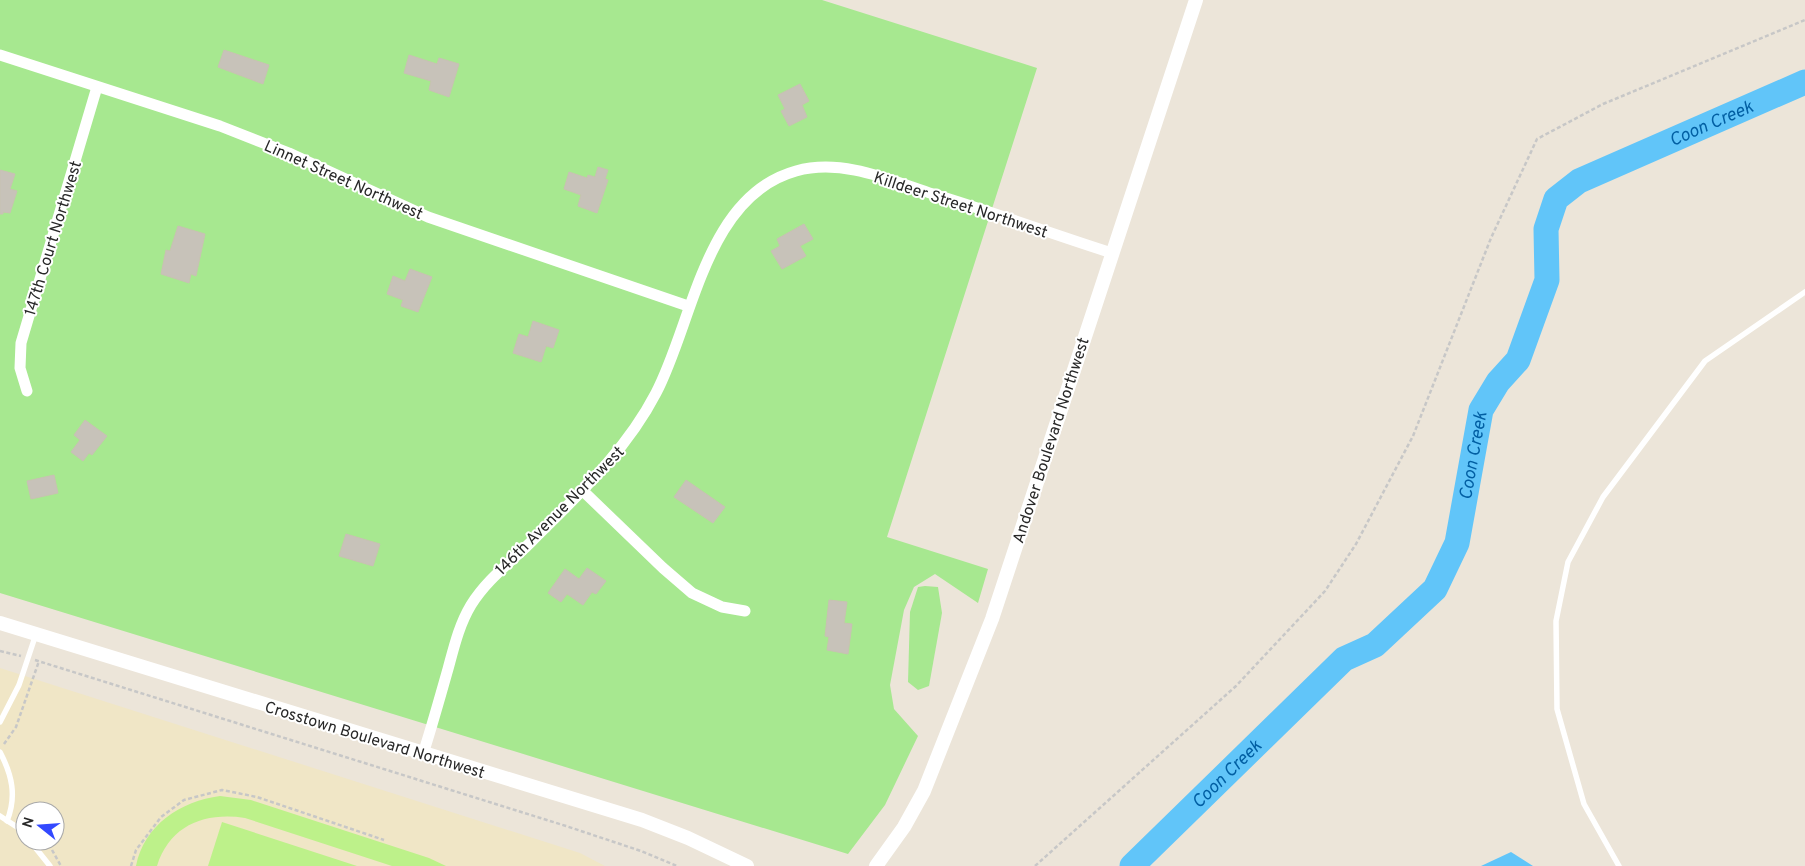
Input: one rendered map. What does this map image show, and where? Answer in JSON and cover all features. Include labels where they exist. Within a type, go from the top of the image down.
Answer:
[{"type":"street","name":"Andover Boulevard Northwest","points":[[876,866],[904,827],[924,791],[992,619],[1196,0]]},
{"type":"street","name":"Linnet Street Northwest","points":[[0,55],[220,126],[289,153],[428,217],[688,306]]},
{"type":"street","name":"147th Court Northwest","points":[[27,391],[20,368],[21,343],[97,87]]},
{"type":"street","name":"Killdeer Street Northwest","points":[[807,168],[830,166],[866,173],[1112,253]]},
{"type":"street","name":"146th Avenue Northwest","points":[[423,754],[460,627],[472,604],[495,574],[530,543],[582,490],[628,439],[641,420],[657,390],[688,306],[722,235],[736,212],[750,197],[773,182],[794,171],[807,168]]},
{"type":"street","points":[[582,490],[663,568],[692,593],[722,607],[745,611]]},
{"type":"street","name":"Crosstown Boulevard Northwest","points":[[0,623],[642,820],[688,838],[747,866]]},
{"type":"lane","points":[[1619,866],[1584,804],[1557,709],[1556,621],[1568,562],[1603,497],[1705,361],[1805,292]]},
{"type":"lane","points":[[0,722],[19,685],[36,634]]},
{"type":"lane","points":[[0,752],[9,769],[13,790],[11,810],[7,821]]},
{"type":"lane","points":[[0,816],[15,827]]},
{"type":"lane","points":[[38,851],[50,866]]},
{"type":"path","points":[[1035,866],[1236,686],[1325,591],[1356,544],[1413,436],[1491,238],[1537,139],[1603,104],[1805,20]]},
{"type":"path","points":[[0,651],[17,655]]},
{"type":"path","points":[[0,747],[16,727],[40,662],[594,835],[676,866]]},
{"type":"path","points":[[131,866],[136,850],[160,817],[184,800],[222,790],[257,797],[384,840]]},
{"type":"shaded area","points":[[0,668],[580,853],[605,866],[0,866]]},
{"type":"green space","points":[[0,0],[822,0],[1037,68],[887,537],[988,569],[978,603],[935,574],[914,587],[904,610],[890,685],[894,709],[918,736],[885,805],[848,854],[0,593]]},
{"type":"green space","points":[[918,587],[938,587],[942,613],[929,686],[918,690],[908,682],[910,612]]},
{"type":"green space","points":[[220,796],[251,800],[429,858],[446,866],[392,866],[245,818],[216,817],[191,824],[180,831],[163,852],[157,866],[136,866],[140,851],[147,838],[166,818],[192,803]]},
{"type":"green space","points":[[222,822],[357,866],[208,866]]},
{"type":"water","points":[[1511,852],[1533,866],[1481,866]]},
{"type":"building","points":[[224,50],[269,65],[263,84],[218,67]]},
{"type":"building","points":[[409,55],[437,64],[439,58],[459,64],[449,97],[429,90],[431,81],[404,73]]},
{"type":"building","points":[[800,84],[809,101],[802,105],[807,117],[789,126],[781,111],[785,109],[778,95]]},
{"type":"building","points":[[598,167],[608,170],[605,179],[608,180],[597,213],[578,206],[581,195],[564,189],[569,172],[587,178],[588,175],[595,177]]},
{"type":"building","points":[[0,170],[15,174],[10,189],[17,191],[10,213],[3,212],[3,214],[0,214]]},
{"type":"building","points":[[804,224],[813,239],[800,246],[806,256],[782,269],[771,251],[780,246],[777,239]]},
{"type":"building","points":[[178,226],[205,234],[196,276],[191,274],[189,283],[161,274],[166,250],[170,251]]},
{"type":"building","points":[[410,269],[432,277],[418,312],[401,306],[403,300],[387,294],[393,276],[405,281]]},
{"type":"building","points":[[533,321],[559,330],[553,348],[546,346],[541,362],[513,353],[519,334],[528,337]]},
{"type":"building","points":[[85,420],[107,436],[92,455],[89,453],[83,461],[71,452],[80,440],[74,435]]},
{"type":"building","points":[[54,475],[58,493],[31,499],[27,481]]},
{"type":"building","points":[[686,480],[725,507],[713,523],[674,497]]},
{"type":"building","points":[[346,534],[380,544],[373,566],[339,556]]},
{"type":"building","points":[[587,568],[606,581],[596,594],[592,592],[583,605],[567,594],[561,602],[548,593],[565,569],[579,579]]},
{"type":"building","points":[[829,600],[847,602],[844,623],[852,624],[848,654],[827,650],[829,637],[825,636]]},
{"type":"waterway","name":"Coon Creek","points":[[1132,866],[1344,659],[1375,645],[1435,589],[1457,543],[1481,410],[1498,382],[1518,360],[1547,280],[1546,229],[1556,199],[1579,181],[1805,82]]}]
